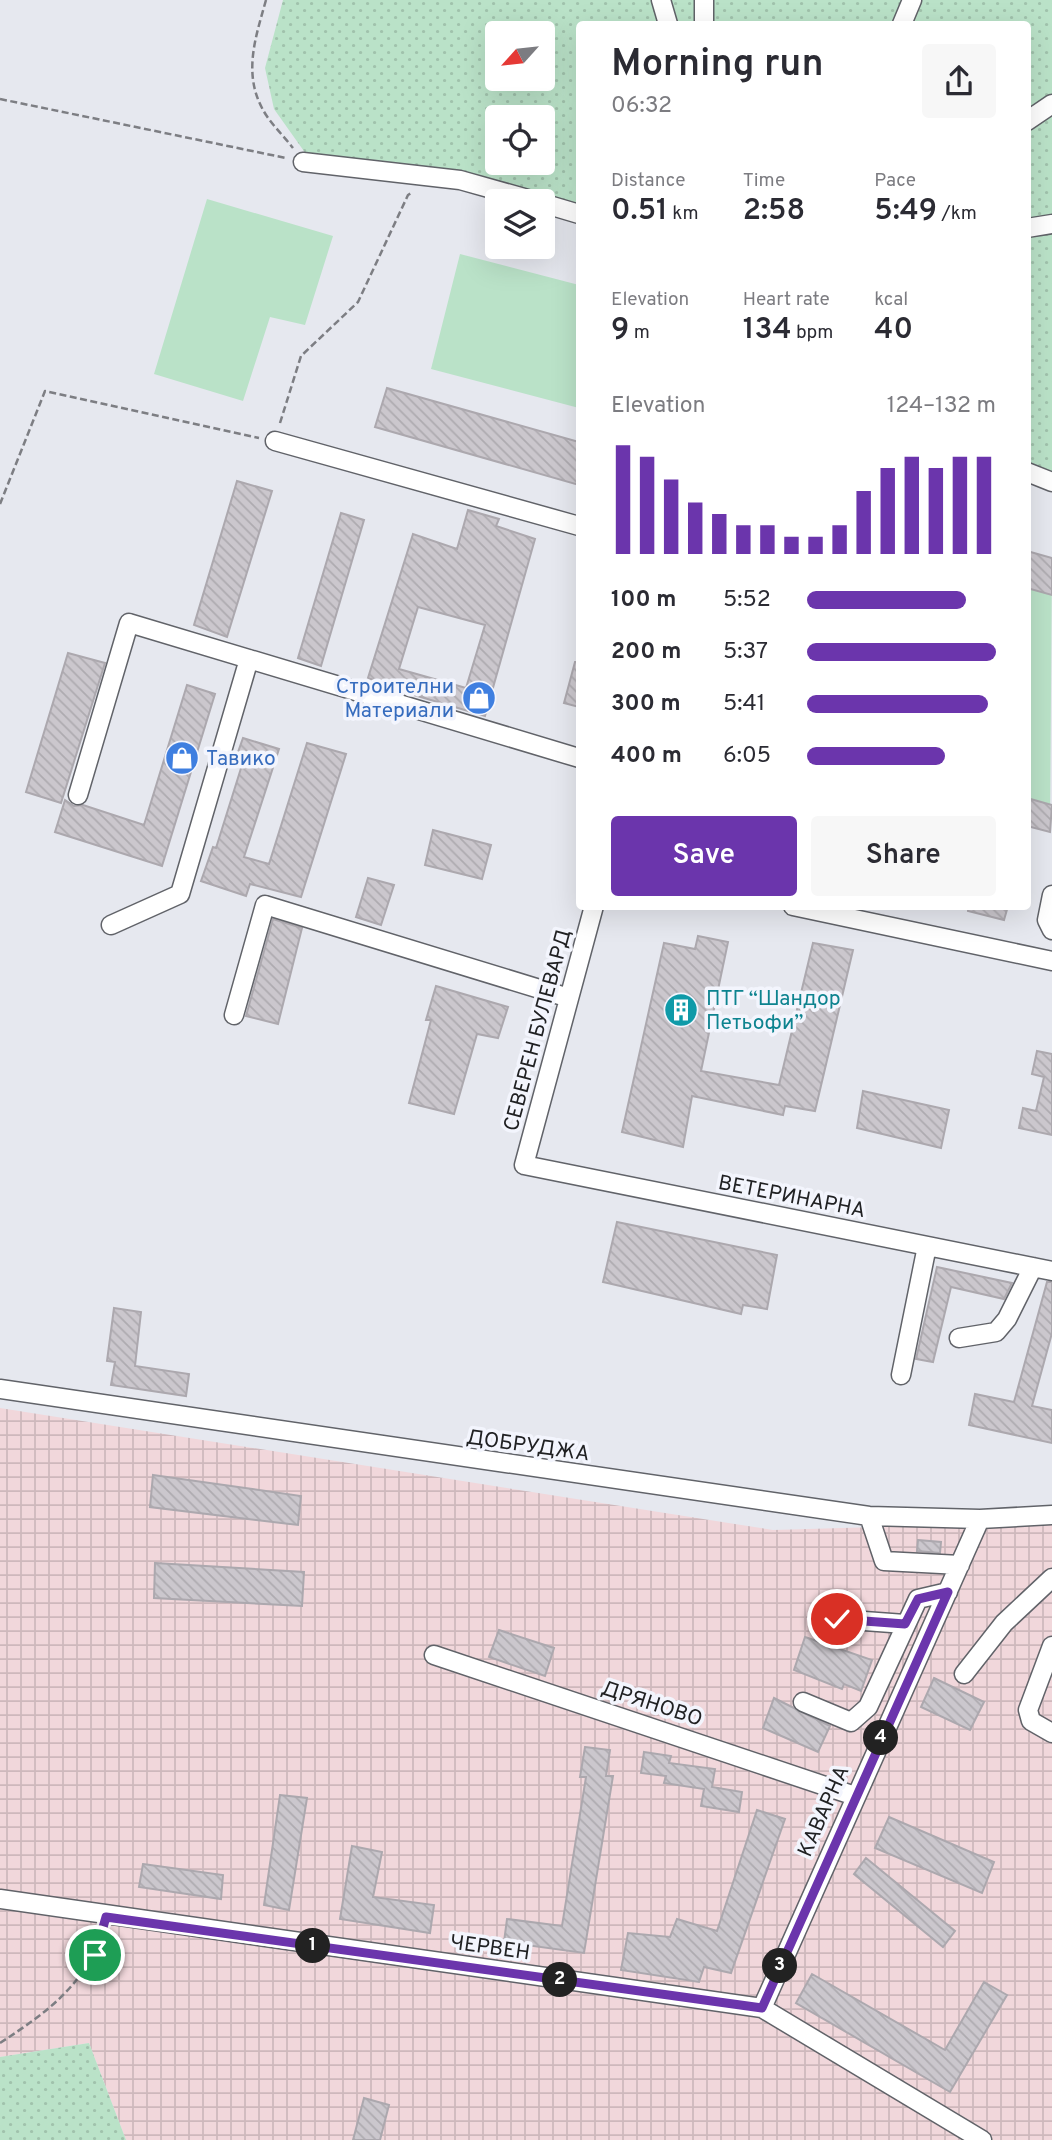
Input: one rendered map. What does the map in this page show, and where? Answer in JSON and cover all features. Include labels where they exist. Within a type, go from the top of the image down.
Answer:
[{"type":"street","points":[[661,0],[667,21]]},
{"type":"street","points":[[704,0],[704,21]]},
{"type":"street","points":[[903,21],[912,0]]},
{"type":"street","points":[[1031,118],[1052,104]]},
{"type":"street","points":[[303,162],[460,180],[492,189]]},
{"type":"street","points":[[555,208],[576,213]]},
{"type":"street","points":[[1031,227],[1052,224]]},
{"type":"street","points":[[275,441],[576,525]]},
{"type":"street","points":[[1031,474],[1052,482]]},
{"type":"street","points":[[78,795],[129,623],[576,757]]},
{"type":"street","points":[[111,925],[180,894],[249,659]]},
{"type":"street","points":[[1052,895],[1048,920],[1052,930]]},
{"type":"street","points":[[234,1015],[265,905],[569,998]]},
{"type":"street","name":"СЕВЕРЕН БУЛЕВАРД","points":[[524,1165],[593,910]]},
{"type":"street","points":[[832,910],[1052,961]]},
{"type":"street","name":"ВЕТЕРИНАРНА","points":[[524,1165],[1052,1271]]},
{"type":"street","points":[[901,1375],[927,1246]]},
{"type":"street","points":[[959,1338],[996,1332],[1007,1319],[1033,1267]]},
{"type":"street","name":"ДОБРУДЖА","points":[[0,1389],[869,1517],[980,1518],[1052,1515]]},
{"type":"street","points":[[869,1517],[884,1561],[960,1565]]},
{"type":"street","name":"КАВАРНА","points":[[762,2008],[980,1518]]},
{"type":"street","points":[[964,1674],[1004,1623],[1052,1578]]},
{"type":"street","points":[[803,1702],[851,1722],[859,1717],[868,1707],[918,1599],[948,1592]]},
{"type":"street","points":[[837,1619],[905,1624]]},
{"type":"street","points":[[1052,1646],[1028,1710],[1031,1721],[1052,1733]]},
{"type":"street","name":"ДРЯНОВО","points":[[434,1655],[855,1796]]},
{"type":"street","name":"ЧЕРВЕН","points":[[0,1899],[106,1917],[762,2008],[982,2140]]},
{"type":"path","points":[[265,0],[250,57],[254,83],[262,108],[303,162]]},
{"type":"path","points":[[0,99],[303,162]]},
{"type":"path","points":[[0,504],[45,391],[275,441],[301,356],[358,302],[408,195],[432,177]]},
{"type":"path","points":[[0,2043],[77,1983],[95,1955],[106,1917]]},
{"type":"shaded area","points":[[0,1408],[773,1530],[1052,1522],[1052,2140],[126,2140],[89,2043],[0,2057]]},
{"type":"green space","points":[[283,0],[1052,0],[1052,479],[1031,471],[1031,21],[576,21],[576,207],[555,203],[555,189],[485,189],[306,154],[274,109],[265,68]]},
{"type":"green space","points":[[207,199],[333,236],[305,325],[270,317],[243,401],[154,374]]},
{"type":"green space","points":[[460,254],[576,284],[576,407],[431,369]]},
{"type":"green space","points":[[1031,552],[1052,558],[1050,832],[1031,827]]},
{"type":"green space","points":[[89,2043],[126,2140],[0,2140],[0,2057]]},
{"type":"building","points":[[387,388],[576,441],[576,484],[375,427]]},
{"type":"building","points":[[237,481],[272,491],[227,637],[194,625]]},
{"type":"building","points":[[468,510],[499,519],[496,526],[535,539],[485,716],[368,678],[413,534],[457,549]],"holes":[[[418,607],[485,625],[466,688],[399,669]]]},
{"type":"building","points":[[341,513],[364,520],[321,666],[298,658]]},
{"type":"building","points":[[1031,552],[1052,558],[1052,595],[1031,589]]},
{"type":"building","points":[[68,653],[105,663],[61,803],[26,792]]},
{"type":"building","points":[[575,662],[576,662],[576,706],[564,703]]},
{"type":"building","points":[[187,685],[215,694],[162,866],[55,832],[65,800],[74,806],[83,805],[144,825]]},
{"type":"building","points":[[243,738],[279,749],[244,857],[269,864],[307,743],[346,754],[301,897],[250,884],[246,896],[201,881],[213,847],[216,848],[242,765],[242,757],[237,755]]},
{"type":"building","points":[[1031,799],[1052,805],[1050,832],[1031,827]]},
{"type":"building","points":[[433,830],[491,845],[482,879],[425,865]]},
{"type":"building","points":[[368,878],[394,885],[381,925],[356,917]]},
{"type":"building","points":[[968,910],[1007,910],[1004,920]]},
{"type":"building","points":[[273,919],[302,928],[278,1024],[246,1016]]},
{"type":"building","name":"ПТГ “Шандор Петьофи”","points":[[698,936],[728,942],[701,1071],[779,1085],[813,943],[853,950],[815,1111],[785,1106],[783,1115],[692,1096],[683,1147],[622,1132],[664,943],[695,949]]},
{"type":"building","points":[[436,986],[508,1007],[498,1038],[477,1034],[454,1114],[409,1103],[431,1020],[426,1020]]},
{"type":"building","points":[[1037,1051],[1052,1054],[1052,1135],[1019,1128],[1023,1108],[1036,1111],[1044,1077],[1032,1074]]},
{"type":"building","points":[[863,1091],[949,1110],[941,1148],[857,1128]]},
{"type":"building","points":[[617,1222],[777,1255],[767,1309],[743,1305],[741,1314],[603,1282]]},
{"type":"building","points":[[937,1267],[1012,1283],[1004,1299],[951,1287],[933,1362],[916,1359]]},
{"type":"building","points":[[1047,1282],[1052,1282],[1052,1333],[1032,1406],[1052,1410],[1052,1443],[969,1425],[975,1394],[1014,1402]]},
{"type":"building","points":[[114,1308],[141,1312],[135,1366],[189,1374],[186,1396],[111,1385],[115,1362],[107,1361]]},
{"type":"building","points":[[153,1475],[301,1496],[298,1525],[150,1507]]},
{"type":"building","points":[[918,1540],[941,1542],[940,1553],[917,1551]]},
{"type":"building","points":[[155,1563],[304,1572],[302,1606],[154,1598]]},
{"type":"building","points":[[499,1630],[554,1648],[545,1676],[489,1657]]},
{"type":"building","points":[[805,1637],[872,1660],[861,1691],[844,1684],[842,1689],[794,1670]]},
{"type":"building","points":[[934,1678],[984,1702],[970,1730],[921,1707]]},
{"type":"building","points":[[774,1698],[830,1726],[818,1752],[763,1728]]},
{"type":"building","points":[[585,1747],[610,1750],[606,1776],[613,1776],[584,1953],[504,1942],[507,1919],[562,1926],[586,1777],[580,1777]]},
{"type":"building","points":[[644,1752],[671,1756],[669,1763],[715,1769],[712,1787],[742,1792],[739,1812],[701,1806],[704,1789],[664,1783],[666,1776],[641,1773]]},
{"type":"building","points":[[280,1795],[307,1798],[289,1910],[264,1905]]},
{"type":"building","points":[[757,1810],[785,1819],[731,1973],[704,1967],[699,1982],[621,1970],[628,1933],[670,1937],[677,1919],[717,1931]]},
{"type":"building","points":[[889,1817],[994,1862],[982,1893],[875,1848]]},
{"type":"building","points":[[352,1846],[382,1852],[373,1897],[434,1905],[430,1933],[340,1919]]},
{"type":"building","points":[[866,1858],[955,1931],[943,1947],[854,1874]]},
{"type":"building","points":[[143,1864],[223,1875],[221,1899],[139,1887]]},
{"type":"building","points":[[812,1974],[945,2050],[984,1982],[1007,1995],[950,2092],[796,2003]]},
{"type":"building","points":[[364,2098],[389,2105],[380,2140],[353,2140]]},
{"type":"place","name":"Строителни Материали","points":[[479,698]]},
{"type":"place","name":"Тавико","points":[[182,758]]},
{"type":"place","name":"ПТГ “Шандор Петьофи”","points":[[681,1010]]},
{"type":"route","points":[[95,1955],[106,1917],[762,2008],[948,1592],[918,1599],[905,1624],[837,1619]]}]
